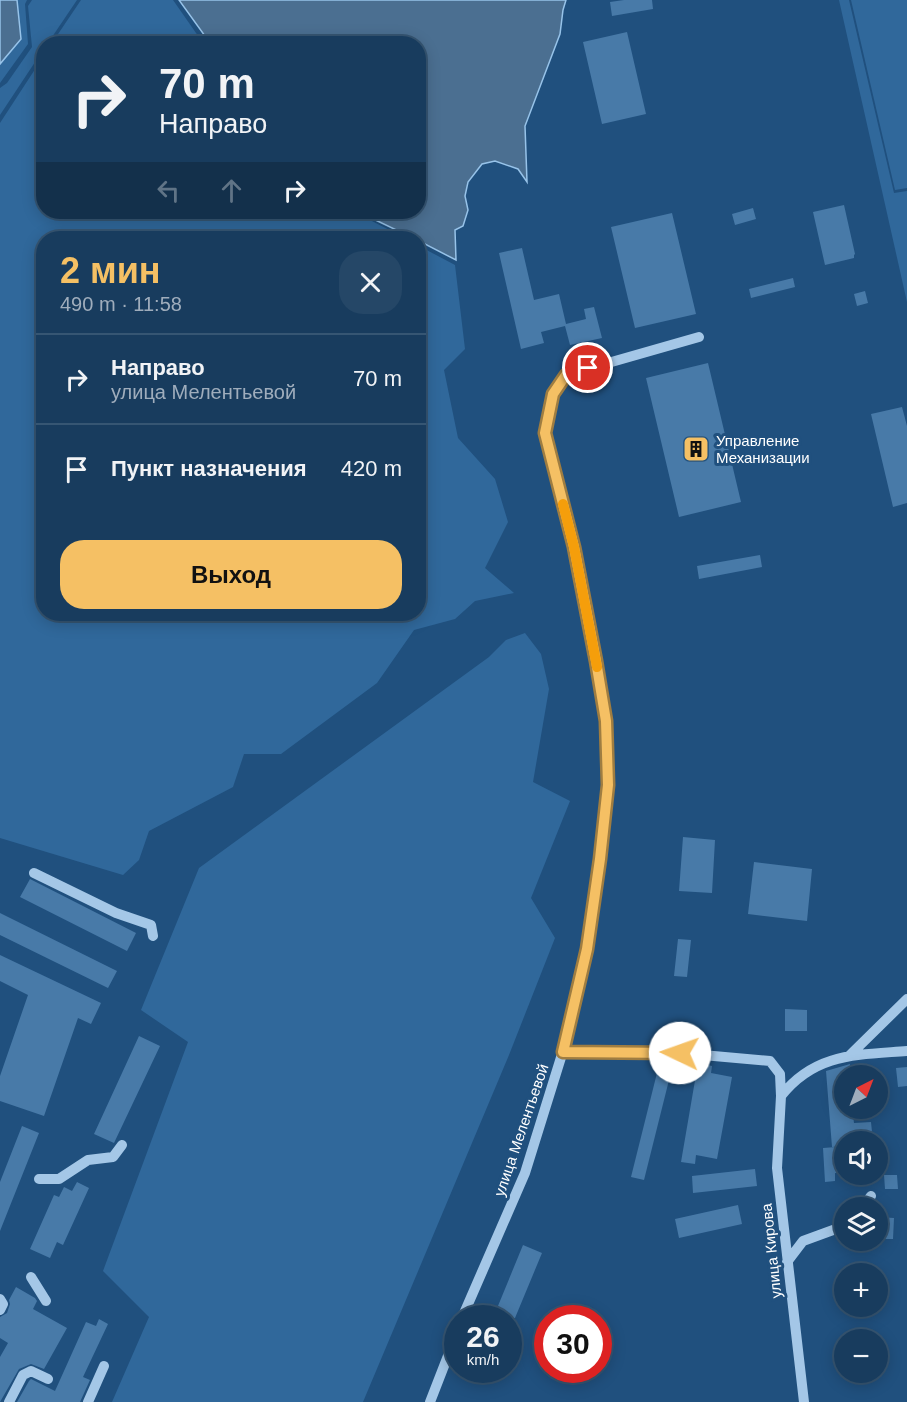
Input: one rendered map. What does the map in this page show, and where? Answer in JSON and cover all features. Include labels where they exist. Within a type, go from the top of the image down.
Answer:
[{"type":"street","name":"улица Мелентьевой","points":[[468,1305],[525,1173],[563,1052],[587,949],[608,785],[606,721],[596,661],[574,547],[545,433],[553,394],[566,375],[699,337]]},
{"type":"street","points":[[34,873],[116,913],[151,925],[153,936]]},
{"type":"street","points":[[849,1056],[907,999]]},
{"type":"street","name":"улица Кирова","points":[[563,1052],[658,1051],[770,1061],[780,1074],[782,1096],[777,1168],[804,1402]]},
{"type":"street","points":[[782,1096],[792,1083],[814,1066],[849,1056],[907,1051]]},
{"type":"street","points":[[39,1179],[59,1179],[88,1160],[113,1157],[122,1145]]},
{"type":"street","points":[[787,1262],[803,1240],[834,1229]]},
{"type":"street","points":[[31,1277],[46,1301]]},
{"type":"street","points":[[0,1299],[3,1304],[0,1310]]},
{"type":"street","points":[[88,1402],[104,1366]]},
{"type":"street","points":[[430,1402],[444,1366]]},
{"type":"street","points":[[9,1402],[24,1375],[31,1371],[48,1379]]},
{"type":"shaded area","points":[[0,0],[17,0],[21,39],[0,64]]},
{"type":"shaded area","points":[[17,0],[27,0],[25,4],[28,44],[0,83],[0,64],[21,39]]},
{"type":"shaded area","points":[[32,0],[77,0],[53,36],[36,36],[36,61],[0,115],[0,88],[7,83],[32,47],[28,6]]},
{"type":"shaded area","points":[[81,0],[173,0],[198,36],[57,36]]},
{"type":"shaded area","points":[[179,0],[566,0],[560,34],[525,126],[527,182],[518,169],[495,161],[482,164],[468,182],[465,196],[468,210],[463,226],[455,230],[456,260],[426,245],[426,231],[398,231],[373,219],[426,219],[426,36],[205,36]]},
{"type":"shaded area","points":[[839,0],[849,0],[894,193],[907,191],[907,302]]},
{"type":"shaded area","points":[[851,0],[907,0],[907,188],[895,190]]},
{"type":"shaded area","points":[[36,68],[36,219],[368,219],[391,231],[36,231],[36,621],[426,621],[426,250],[455,265],[465,349],[444,370],[458,438],[495,479],[508,522],[485,568],[514,593],[475,601],[455,619],[414,630],[377,683],[281,754],[244,754],[233,787],[149,831],[139,860],[123,875],[0,838],[0,123]]},
{"type":"shaded area","points":[[525,633],[541,654],[549,689],[533,782],[570,801],[531,898],[555,938],[509,1055],[363,1402],[112,1402],[149,1317],[103,1271],[188,1042],[141,1010],[199,868],[489,657],[506,640]]},
{"type":"building","points":[[652,0],[653,9],[612,16],[610,2]]},
{"type":"building","points":[[627,32],[646,114],[602,124],[583,42]]},
{"type":"building","points":[[844,205],[854,258],[825,265],[813,212]]},
{"type":"building","points":[[753,208],[756,219],[735,225],[732,214]]},
{"type":"building","points":[[672,213],[696,314],[635,328],[611,227]]},
{"type":"building","points":[[522,248],[534,300],[559,294],[566,324],[586,319],[584,309],[594,307],[602,338],[570,345],[565,326],[541,332],[544,343],[521,349],[499,253]]},
{"type":"building","points":[[793,278],[795,287],[751,298],[749,289]]},
{"type":"building","points":[[865,291],[868,303],[857,306],[854,294]]},
{"type":"building","name":"Управление Механизации","points":[[708,363],[741,502],[679,517],[646,378]]},
{"type":"building","points":[[902,407],[907,426],[907,503],[893,507],[871,414]]},
{"type":"building","points":[[760,555],[762,567],[699,579],[697,566]]},
{"type":"building","points":[[683,837],[715,840],[712,893],[679,891]]},
{"type":"building","points":[[754,862],[812,869],[807,921],[748,914]]},
{"type":"building","points":[[30,879],[136,933],[127,951],[20,897]]},
{"type":"building","points":[[0,913],[117,971],[108,988],[0,935]]},
{"type":"building","points":[[678,939],[691,940],[687,977],[674,976]]},
{"type":"building","points":[[0,955],[101,1003],[91,1024],[78,1018],[44,1116],[0,1101],[0,1076],[28,995],[0,981]]},
{"type":"building","points":[[785,1009],[807,1010],[807,1031],[785,1031]]},
{"type":"building","points":[[139,1036],[160,1046],[114,1143],[94,1134]]},
{"type":"building","points":[[660,1061],[673,1064],[644,1180],[631,1177]]},
{"type":"building","points":[[698,1063],[712,1066],[711,1073],[732,1077],[717,1159],[696,1155],[695,1164],[681,1162]]},
{"type":"building","points":[[907,1067],[907,1086],[898,1087],[896,1068]]},
{"type":"building","points":[[834,1069],[834,1119],[853,1119],[854,1123],[871,1122],[872,1131],[834,1131],[834,1147],[832,1147],[826,1071]]},
{"type":"building","points":[[22,1126],[39,1133],[0,1231],[0,1182]]},
{"type":"building","points":[[834,1147],[834,1181],[825,1182],[823,1148]]},
{"type":"building","points":[[755,1169],[757,1186],[693,1193],[692,1176]]},
{"type":"building","points":[[888,1175],[897,1175],[898,1189],[885,1189],[885,1185],[888,1185]]},
{"type":"building","points":[[77,1182],[89,1188],[63,1245],[57,1242],[50,1258],[30,1249],[54,1195],[59,1197],[64,1187],[72,1191]]},
{"type":"building","points":[[738,1205],[742,1224],[679,1238],[675,1219]]},
{"type":"building","points":[[888,1218],[894,1218],[893,1239],[888,1239]]},
{"type":"building","points":[[523,1245],[542,1253],[520,1305],[498,1305]]},
{"type":"building","points":[[16,1287],[35,1298],[37,1301],[33,1309],[67,1328],[44,1369],[31,1364],[19,1369],[0,1402],[0,1357],[8,1343],[0,1338],[0,1317],[7,1313],[9,1300]]},
{"type":"building","points":[[99,1319],[108,1324],[83,1377],[90,1380],[80,1402],[17,1402],[31,1379],[55,1391],[86,1322],[96,1326]]},
{"type":"slow traffic","points":[[563,504],[574,547],[597,667]]},
{"type":"place","name":"Управление Механизации","points":[[696,449]]},
{"type":"route","points":[[588,368],[566,375],[553,394],[545,433],[574,547],[596,661],[606,721],[608,785],[587,949],[563,1052],[658,1051],[680,1053]]}]
